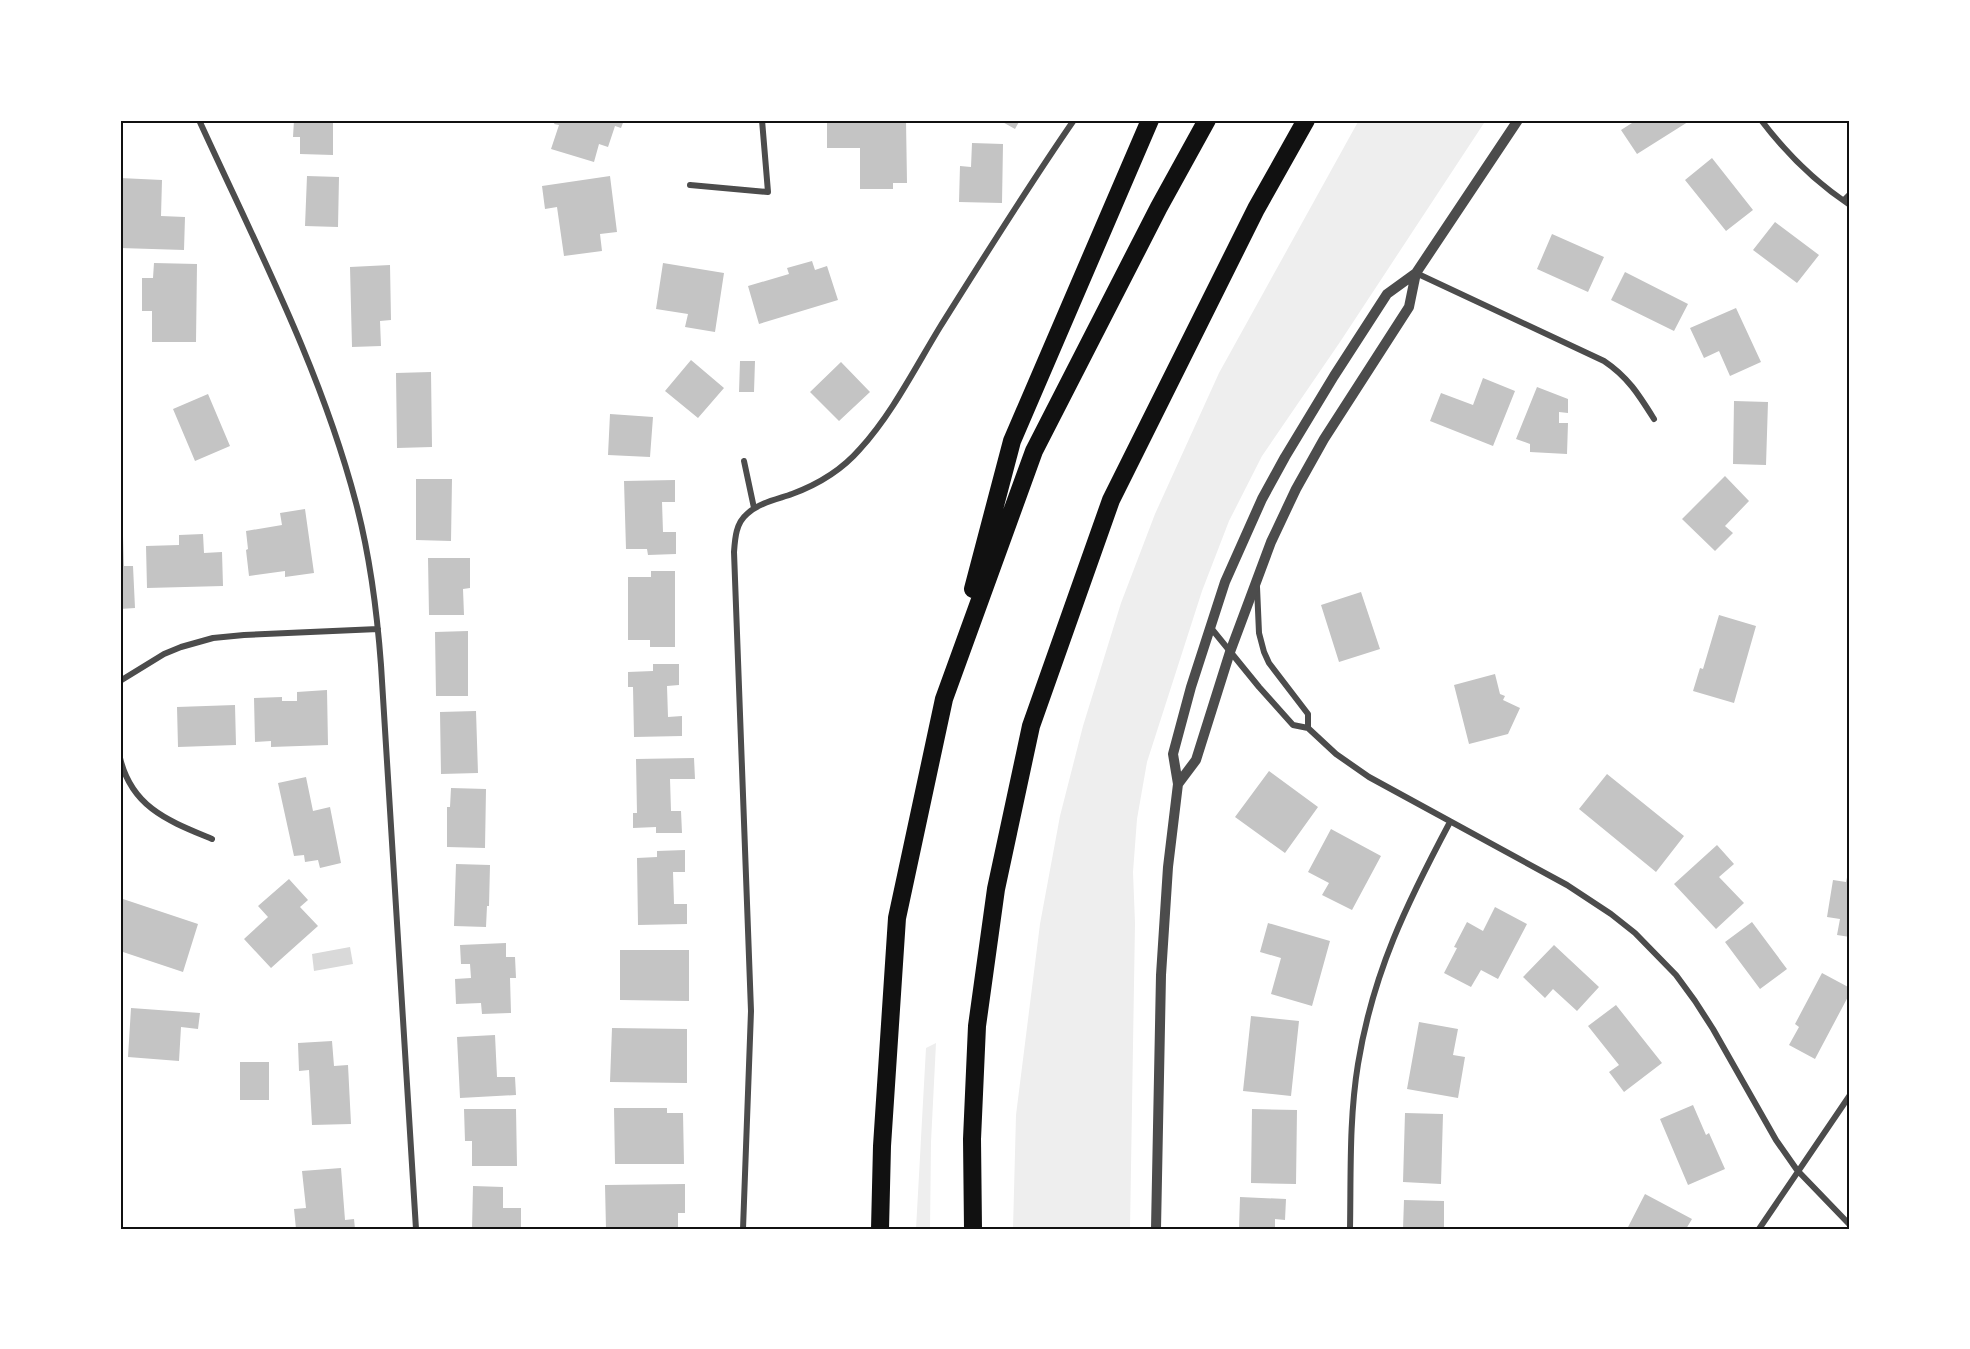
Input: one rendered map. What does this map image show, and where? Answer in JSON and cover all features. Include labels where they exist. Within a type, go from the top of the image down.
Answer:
[{"type":"highway","points":[[880,1229],[882,1146],[897,918],[944,699],[1012,441],[1150,120]]},
{"type":"highway","points":[[944,699],[1034,451],[1159,207],[1207,120]]},
{"type":"highway","points":[[973,1229],[972,1139],[977,1026],[996,889],[1032,726],[1111,500],[1256,209],[1306,120]]},
{"type":"street","points":[[199,120],[278,292],[331,419],[357,505],[366,549],[378,629],[416,1229]]},
{"type":"street","points":[[690,185],[768,192],[762,120]]},
{"type":"street","points":[[743,1229],[751,1011],[734,552],[739,523],[754,508],[797,492],[834,474],[861,449],[886,414],[1017,204],[1074,120]]},
{"type":"street","points":[[1156,1229],[1161,975],[1168,867],[1178,784],[1173,754],[1191,687],[1225,582],[1262,499],[1334,376],[1387,294],[1416,273],[1518,120]]},
{"type":"street","points":[[1761,120],[1798,163],[1818,182],[1850,204]]},
{"type":"street","points":[[1416,273],[1604,361],[1634,387],[1654,419]]},
{"type":"street","points":[[1178,784],[1196,760],[1230,652],[1271,542],[1296,489],[1355,390],[1410,307],[1416,273]]},
{"type":"street","points":[[744,461],[754,508]]},
{"type":"street","points":[[1257,579],[1259,633],[1264,652],[1308,714],[1308,728]]},
{"type":"street","points":[[1211,628],[1293,725],[1308,728],[1328,748],[1388,789],[1589,899],[1611,914],[1656,953],[1676,975],[1701,1011],[1776,1140],[1797,1170],[1850,1226]]},
{"type":"street","points":[[120,681],[165,654],[189,644],[213,638],[378,629]]},
{"type":"street","points":[[120,758],[127,779],[149,808],[168,821],[212,839]]},
{"type":"street","points":[[1350,1229],[1354,1094],[1371,1001],[1403,913],[1450,822]]},
{"type":"street","points":[[1759,1229],[1850,1095]]},
{"type":"lane","points":[[1843,200],[1850,193]]},
{"type":"shaded area","points":[[1359,120],[1486,120],[1262,456],[1229,521],[1202,591],[1147,762],[1137,819],[1133,872],[1135,923],[1130,1229],[1013,1229],[1016,1115],[1040,924],[1060,816],[1083,726],[1121,603],[1155,514],[1219,373]]},
{"type":"shaded area","points":[[350,947],[353,964],[314,971],[312,954]]},
{"type":"shaded area","points":[[936,1043],[931,1142],[930,1229],[916,1229],[926,1048]]},
{"type":"building","points":[[294,120],[333,120],[333,155],[300,154],[300,137],[293,137]]},
{"type":"building","points":[[556,120],[624,120],[621,128],[615,126],[608,147],[599,144],[594,162],[551,149],[559,125],[554,124]]},
{"type":"building","points":[[827,120],[906,120],[907,183],[893,183],[893,189],[860,189],[860,148],[827,148]]},
{"type":"building","points":[[999,120],[1020,120],[1015,129]]},
{"type":"building","points":[[1630,120],[1691,120],[1637,154],[1621,130],[1632,123]]},
{"type":"building","points":[[972,143],[1003,144],[1002,203],[959,202],[960,166],[971,167]]},
{"type":"building","points":[[1712,158],[1753,210],[1726,231],[1685,180]]},
{"type":"building","points":[[307,176],[339,177],[338,227],[305,226]]},
{"type":"building","points":[[610,176],[617,232],[600,234],[602,251],[564,256],[557,207],[545,209],[542,186]]},
{"type":"building","points":[[120,178],[162,180],[161,216],[185,217],[184,250],[120,248]]},
{"type":"building","points":[[1775,222],[1819,255],[1797,283],[1753,250]]},
{"type":"building","points":[[1552,234],[1604,257],[1588,292],[1537,269]]},
{"type":"building","points":[[812,261],[815,270],[827,266],[838,300],[759,324],[748,286],[789,274],[787,268]]},
{"type":"building","points":[[154,263],[197,264],[196,342],[152,342],[152,311],[142,311],[142,278],[153,278]]},
{"type":"building","points":[[663,263],[724,273],[715,332],[685,327],[688,314],[656,309]]},
{"type":"building","points":[[390,265],[391,320],[380,321],[381,346],[352,347],[350,267]]},
{"type":"building","points":[[1625,272],[1688,304],[1674,331],[1611,300]]},
{"type":"building","points":[[1736,308],[1761,362],[1730,376],[1719,351],[1704,358],[1690,328]]},
{"type":"building","points":[[691,360],[724,388],[698,418],[665,391]]},
{"type":"building","points":[[740,361],[755,361],[754,392],[739,392]]},
{"type":"building","points":[[841,362],[870,392],[839,421],[810,392]]},
{"type":"building","points":[[431,372],[432,447],[397,448],[396,373]]},
{"type":"building","points":[[1483,378],[1515,391],[1493,446],[1430,421],[1441,393],[1473,405]]},
{"type":"building","points":[[1537,387],[1568,399],[1568,413],[1559,412],[1559,423],[1568,423],[1567,454],[1530,452],[1530,444],[1516,439]]},
{"type":"building","points":[[208,394],[230,446],[195,461],[173,409]]},
{"type":"building","points":[[1734,401],[1768,402],[1766,465],[1733,464]]},
{"type":"building","points":[[610,414],[653,417],[650,457],[608,455]]},
{"type":"building","points":[[1725,476],[1749,501],[1725,526],[1733,533],[1715,551],[1682,519]]},
{"type":"building","points":[[416,479],[452,479],[451,541],[416,540]]},
{"type":"building","points":[[675,480],[675,502],[662,502],[663,532],[676,532],[676,554],[648,555],[647,549],[626,549],[624,481]]},
{"type":"building","points":[[305,509],[314,573],[285,577],[285,571],[249,576],[246,531],[282,525],[280,513]]},
{"type":"building","points":[[203,534],[204,553],[222,552],[223,586],[147,588],[146,546],[179,545],[179,535]]},
{"type":"building","points":[[120,536],[123,536],[124,566],[133,566],[135,608],[120,609]]},
{"type":"building","points":[[428,558],[470,558],[470,588],[463,589],[464,615],[429,615]]},
{"type":"building","points":[[651,571],[675,571],[675,647],[650,647],[650,640],[628,640],[628,577],[651,577]]},
{"type":"building","points":[[1361,592],[1380,649],[1339,662],[1321,605]]},
{"type":"building","points":[[1719,615],[1756,626],[1734,703],[1693,691],[1700,668],[1703,669]]},
{"type":"building","points":[[468,631],[468,696],[436,696],[435,632]]},
{"type":"building","points":[[653,664],[679,664],[679,685],[667,686],[668,717],[682,716],[682,736],[634,737],[633,687],[628,687],[628,672],[653,671]]},
{"type":"building","points":[[1495,674],[1500,694],[1505,696],[1503,700],[1520,708],[1508,734],[1469,744],[1454,685]]},
{"type":"building","points":[[327,690],[328,745],[271,747],[271,741],[255,742],[254,698],[282,697],[282,701],[297,701],[297,692]]},
{"type":"building","points":[[235,705],[236,745],[178,747],[177,707]]},
{"type":"building","points":[[476,711],[478,773],[441,774],[440,712]]},
{"type":"building","points":[[694,758],[695,779],[670,779],[671,811],[681,811],[682,833],[656,833],[656,827],[633,828],[633,813],[637,813],[636,759]]},
{"type":"building","points":[[1269,771],[1318,807],[1285,853],[1235,817]]},
{"type":"building","points":[[1607,774],[1684,836],[1656,872],[1579,809]]},
{"type":"building","points":[[306,777],[313,811],[330,807],[341,863],[320,868],[318,860],[305,862],[304,855],[294,856],[278,783]]},
{"type":"building","points":[[451,788],[486,789],[485,848],[447,847],[447,807],[450,807]]},
{"type":"building","points":[[1331,829],[1381,856],[1352,910],[1322,895],[1329,883],[1308,872]]},
{"type":"building","points":[[1717,845],[1734,864],[1719,877],[1744,903],[1716,929],[1674,884]]},
{"type":"building","points":[[685,850],[685,872],[673,872],[674,904],[687,904],[687,924],[638,925],[637,858],[657,857],[657,851]]},
{"type":"building","points":[[456,864],[490,865],[486,927],[454,926]]},
{"type":"building","points":[[1849,868],[1850,937],[1837,935],[1840,919],[1827,917],[1833,880],[1846,882]]},
{"type":"building","points":[[289,879],[308,900],[300,907],[318,926],[271,968],[244,939],[268,917],[258,906]]},
{"type":"building","points":[[120,898],[198,924],[183,972],[120,951],[122,934],[120,933]]},
{"type":"building","points":[[1495,907],[1527,924],[1498,979],[1481,970],[1471,987],[1444,973],[1467,922],[1483,931]]},
{"type":"building","points":[[1752,922],[1787,969],[1760,989],[1725,942]]},
{"type":"building","points":[[1268,923],[1330,941],[1312,1006],[1271,994],[1281,958],[1260,952]]},
{"type":"building","points":[[506,943],[506,957],[515,957],[516,978],[510,978],[511,1013],[482,1014],[481,1003],[456,1004],[455,979],[471,978],[470,964],[461,964],[460,945]]},
{"type":"building","points":[[1554,945],[1599,987],[1577,1011],[1553,989],[1545,998],[1523,977]]},
{"type":"building","points":[[620,950],[689,950],[689,1001],[620,1000]]},
{"type":"building","points":[[1822,973],[1850,988],[1850,993],[1815,1059],[1789,1045],[1799,1027],[1795,1024]]},
{"type":"building","points":[[1616,1005],[1662,1063],[1624,1092],[1609,1072],[1619,1065],[1588,1026]]},
{"type":"building","points":[[131,1008],[200,1013],[198,1029],[181,1027],[179,1061],[128,1057]]},
{"type":"building","points":[[1251,1016],[1299,1021],[1291,1096],[1243,1091]]},
{"type":"building","points":[[1419,1022],[1458,1029],[1453,1055],[1465,1057],[1458,1098],[1407,1089]]},
{"type":"building","points":[[612,1028],[687,1029],[687,1083],[610,1082]]},
{"type":"building","points":[[495,1035],[497,1077],[515,1077],[516,1095],[460,1098],[457,1037]]},
{"type":"building","points":[[332,1041],[334,1066],[348,1065],[351,1124],[312,1125],[309,1070],[299,1071],[298,1043]]},
{"type":"building","points":[[240,1062],[269,1062],[269,1100],[240,1100]]},
{"type":"building","points":[[1693,1105],[1725,1169],[1688,1185],[1660,1119]]},
{"type":"building","points":[[614,1108],[667,1108],[667,1113],[683,1113],[684,1164],[615,1164]]},
{"type":"building","points":[[464,1109],[516,1109],[517,1166],[472,1166],[472,1141],[465,1141]]},
{"type":"building","points":[[1252,1109],[1297,1110],[1296,1184],[1251,1183]]},
{"type":"building","points":[[1405,1113],[1443,1114],[1441,1184],[1403,1182]]},
{"type":"building","points":[[341,1168],[345,1220],[354,1219],[355,1229],[296,1229],[294,1209],[306,1208],[302,1171]]},
{"type":"building","points":[[685,1184],[685,1213],[678,1213],[678,1229],[606,1229],[605,1185]]},
{"type":"building","points":[[473,1186],[503,1187],[503,1208],[521,1208],[521,1229],[472,1229]]},
{"type":"building","points":[[1645,1194],[1692,1219],[1686,1229],[1627,1229]]},
{"type":"building","points":[[1240,1197],[1286,1199],[1285,1220],[1275,1219],[1275,1229],[1239,1229]]},
{"type":"building","points":[[1404,1200],[1444,1201],[1444,1229],[1403,1229]]}]
